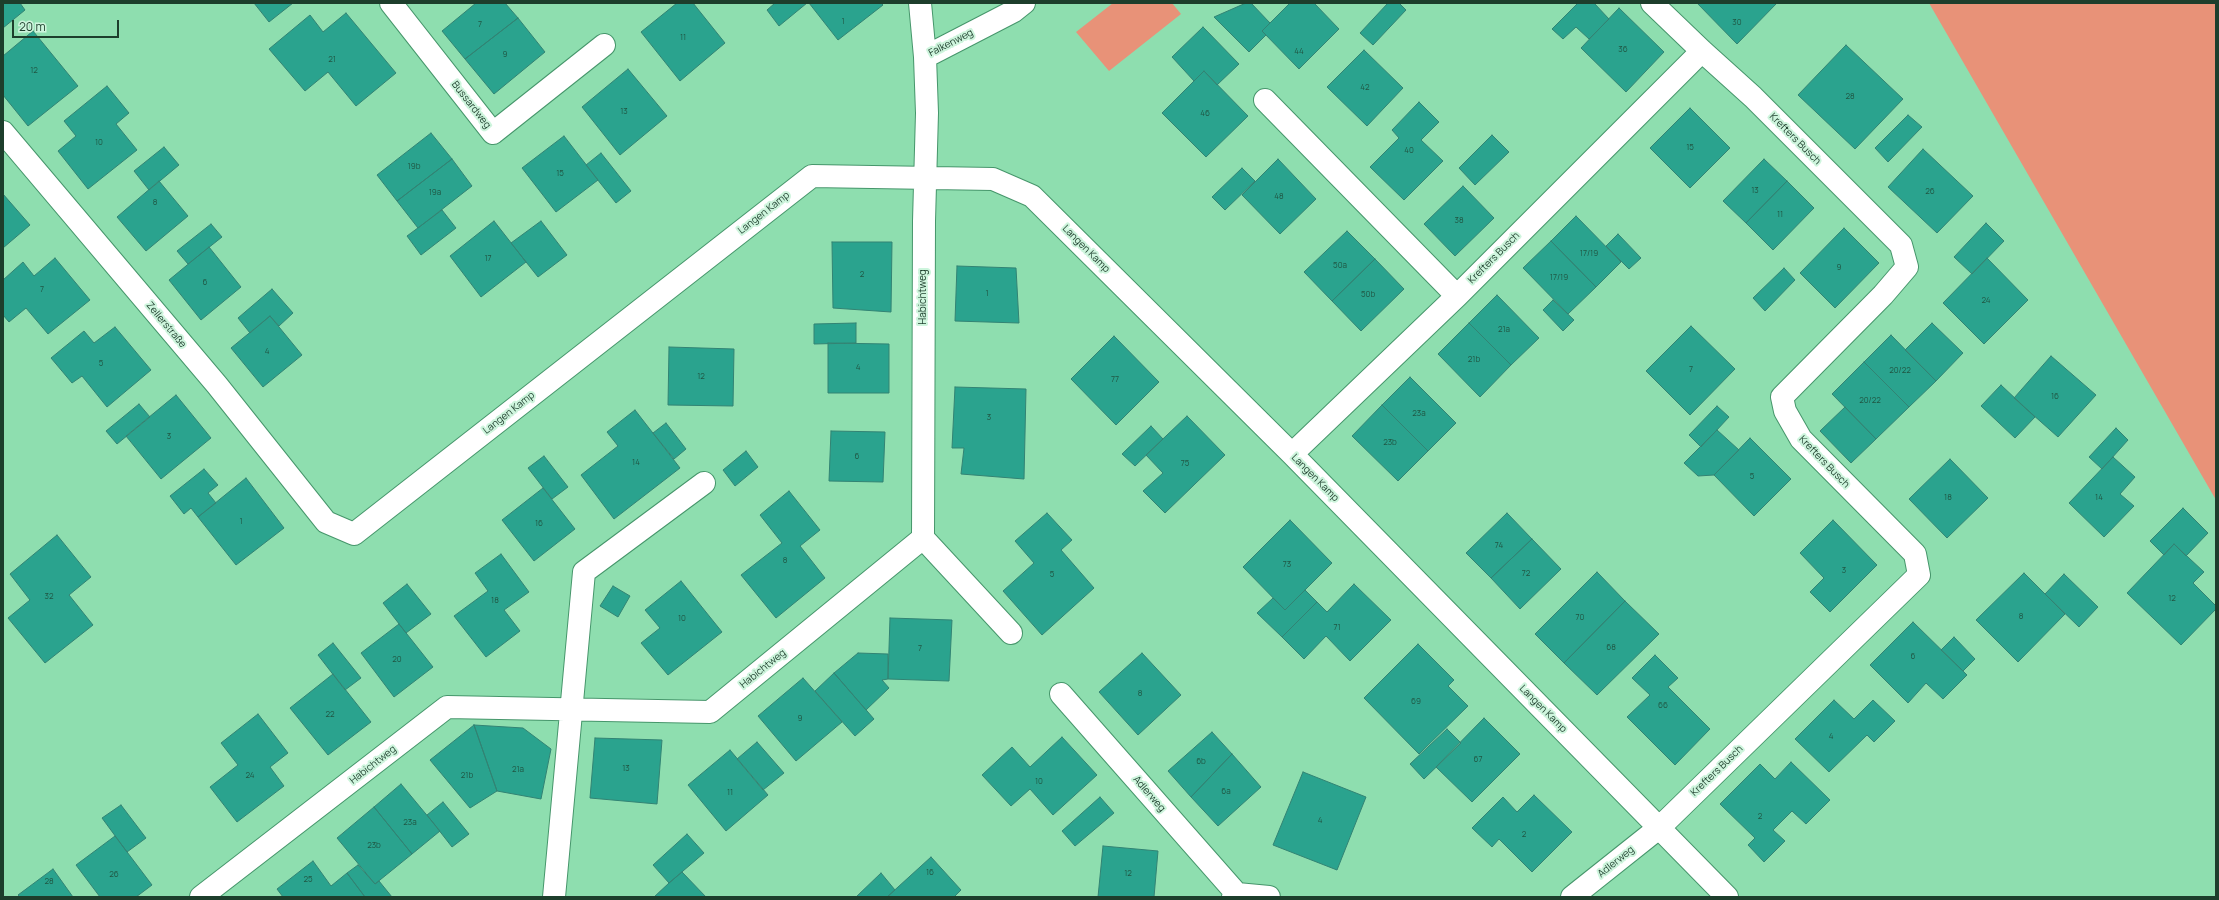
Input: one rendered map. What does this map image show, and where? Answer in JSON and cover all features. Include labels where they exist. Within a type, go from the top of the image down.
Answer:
[{"type":"street","name":"Bussardweg","points":[[391,3],[493,133],[604,45]]},
{"type":"street","name":"Falkenweg","points":[[920,3],[925,57],[1014,11],[1024,3]]},
{"type":"street","name":"Krefters Busch","points":[[1652,3],[1753,97],[1901,245],[1907,268],[1883,295],[1782,397],[1785,411],[1801,439],[1914,554],[1919,575],[1660,827]]},
{"type":"street","name":"Krefters Busch","points":[[1292,454],[1457,296],[1702,51]]},
{"type":"street","name":"Habichtweg","points":[[201,897],[447,707],[710,712],[923,538],[925,178],[927,113],[925,57]]},
{"type":"street","points":[[1265,100],[1457,296]]},
{"type":"street","name":"Zellerstraße","points":[[3,132],[217,386],[326,522]]},
{"type":"street","name":"Langen Kamp","points":[[326,522],[354,534],[812,176],[993,179],[1032,196],[1292,454],[1660,827],[1727,897]]},
{"type":"street","points":[[554,897],[584,572],[704,483]]},
{"type":"street","points":[[923,538],[1011,633]]},
{"type":"street","name":"Adlerweg","points":[[1061,694],[1235,896],[1270,897]]},
{"type":"street","name":"Adlerweg","points":[[1572,897],[1660,827]]},
{"type":"shaded area","points":[[1113,3],[1172,3],[1181,14],[1109,71],[1076,32]]},
{"type":"shaded area","points":[[1929,3],[2216,3],[2216,500]]},
{"type":"building","points":[[3,3],[20,3],[25,10],[3,28]]},
{"type":"building","points":[[254,3],[293,3],[269,22]]},
{"type":"building","points":[[476,3],[505,3],[518,18],[465,59],[442,31]]},
{"type":"building","points":[[677,3],[693,3],[725,43],[680,81],[641,32]]},
{"type":"building","points":[[775,3],[807,3],[779,26],[767,10]]},
{"type":"building","points":[[809,3],[881,3],[883,5],[838,40]]},
{"type":"building","points":[[1246,3],[1251,3],[1270,23],[1262,31],[1266,35],[1249,52],[1214,17]]},
{"type":"building","points":[[1290,3],[1314,3],[1339,29],[1299,69],[1262,31]]},
{"type":"building","points":[[1388,3],[1399,3],[1406,10],[1373,45],[1360,33]]},
{"type":"building","points":[[1578,3],[1594,3],[1609,19],[1589,39],[1576,27],[1563,39],[1552,29]]},
{"type":"building","points":[[1697,3],[1777,3],[1737,44]]},
{"type":"building","points":[[1619,8],[1664,52],[1626,92],[1581,48]]},
{"type":"building","points":[[346,13],[396,73],[356,106],[328,72],[305,91],[269,49],[310,15],[323,32]]},
{"type":"building","points":[[518,18],[545,52],[494,94],[465,59]]},
{"type":"building","points":[[1203,27],[1239,64],[1217,85],[1204,71],[1194,81],[1172,57]]},
{"type":"building","points":[[33,31],[78,86],[28,126],[3,95],[3,56]]},
{"type":"building","points":[[1846,45],[1903,99],[1855,149],[1798,95]]},
{"type":"building","points":[[1364,50],[1403,88],[1367,126],[1327,87]]},
{"type":"building","points":[[628,69],[667,116],[620,155],[582,107]]},
{"type":"building","points":[[1204,71],[1248,116],[1206,157],[1162,113]]},
{"type":"building","points":[[107,86],[129,113],[116,124],[137,150],[88,189],[58,151],[76,136],[64,121]]},
{"type":"building","points":[[1419,102],[1439,122],[1421,140],[1443,161],[1404,200],[1370,167],[1399,138],[1392,130]]},
{"type":"building","points":[[1690,108],[1730,148],[1690,188],[1650,148]]},
{"type":"building","points":[[1908,115],[1922,127],[1888,162],[1875,148]]},
{"type":"building","points":[[431,133],[452,159],[397,201],[377,175]]},
{"type":"building","points":[[1492,135],[1509,152],[1475,185],[1459,168]]},
{"type":"building","points":[[564,136],[598,180],[556,212],[522,168]]},
{"type":"building","points":[[164,147],[179,165],[149,190],[134,171]]},
{"type":"building","points":[[1923,149],[1973,196],[1937,233],[1888,187]]},
{"type":"building","points":[[601,153],[631,191],[616,203],[586,165]]},
{"type":"building","points":[[452,159],[472,186],[418,228],[397,201]]},
{"type":"building","points":[[1278,159],[1316,199],[1280,234],[1242,195]]},
{"type":"building","points":[[1764,159],[1787,181],[1746,223],[1723,201]]},
{"type":"building","points":[[1242,168],[1255,181],[1225,210],[1212,197]]},
{"type":"building","points":[[159,181],[188,216],[146,251],[117,217]]},
{"type":"building","points":[[1787,181],[1814,208],[1773,250],[1746,223]]},
{"type":"building","points":[[1463,186],[1494,218],[1455,256],[1424,224]]},
{"type":"building","points":[[3,194],[30,225],[3,248]]},
{"type":"building","points":[[442,210],[456,228],[421,255],[407,236]]},
{"type":"building","points":[[1576,216],[1621,262],[1596,287],[1551,241]]},
{"type":"building","points":[[494,221],[526,262],[481,297],[450,256]]},
{"type":"building","points":[[541,221],[567,255],[538,277],[511,243]]},
{"type":"building","points":[[1986,223],[2004,241],[1972,274],[1954,257]]},
{"type":"building","points":[[211,224],[222,237],[188,264],[177,251]]},
{"type":"building","points":[[1844,228],[1879,263],[1835,308],[1800,273]]},
{"type":"building","points":[[1347,231],[1375,259],[1332,301],[1304,272]]},
{"type":"building","points":[[1618,234],[1641,258],[1629,269],[1606,246]]},
{"type":"building","points":[[1551,241],[1596,287],[1568,314],[1523,268]]},
{"type":"building","points":[[832,242],[892,242],[891,312],[833,308]]},
{"type":"building","points":[[209,247],[241,287],[201,320],[169,280]]},
{"type":"building","points":[[55,258],[90,300],[48,334],[26,308],[9,322],[3,315],[3,280],[23,262],[34,276]]},
{"type":"building","points":[[1987,258],[2028,300],[1984,344],[1943,303]]},
{"type":"building","points":[[1375,259],[1404,289],[1361,331],[1332,301]]},
{"type":"building","points":[[957,266],[1016,268],[1019,323],[955,321]]},
{"type":"building","points":[[1784,268],[1795,280],[1765,311],[1753,298]]},
{"type":"building","points":[[272,289],[293,313],[279,326],[270,316],[250,333],[238,318]]},
{"type":"building","points":[[1497,295],[1539,338],[1511,365],[1469,323]]},
{"type":"building","points":[[1553,300],[1574,320],[1563,331],[1543,310]]},
{"type":"building","points":[[270,316],[302,355],[263,387],[231,348]]},
{"type":"building","points":[[856,323],[856,343],[814,344],[814,324]]},
{"type":"building","points":[[1469,323],[1511,365],[1480,397],[1438,354]]},
{"type":"building","points":[[1932,323],[1963,353],[1936,381],[1905,350]]},
{"type":"building","points":[[1691,326],[1735,369],[1690,415],[1646,371]]},
{"type":"building","points":[[115,327],[151,370],[107,407],[82,376],[72,383],[51,358],[84,331],[94,343]]},
{"type":"building","points":[[1891,335],[1936,381],[1909,407],[1864,362]]},
{"type":"building","points":[[1114,336],[1159,382],[1116,425],[1071,379]]},
{"type":"building","points":[[828,343],[889,344],[889,393],[828,393]]},
{"type":"building","points":[[669,347],[734,349],[733,406],[668,405]]},
{"type":"building","points":[[2051,356],[2096,395],[2058,437],[2014,398]]},
{"type":"building","points":[[1864,362],[1909,407],[1876,439],[1832,394]]},
{"type":"building","points":[[1410,377],[1456,423],[1428,451],[1382,405]]},
{"type":"building","points":[[2001,385],[2035,417],[2015,438],[1981,406]]},
{"type":"building","points":[[955,387],[1026,389],[1024,479],[961,474],[964,448],[952,448]]},
{"type":"building","points":[[176,395],[211,438],[161,479],[126,436]]},
{"type":"building","points":[[139,404],[150,417],[117,444],[106,431]]},
{"type":"building","points":[[1382,405],[1428,451],[1398,481],[1352,436]]},
{"type":"building","points":[[1717,406],[1729,417],[1701,447],[1689,435]]},
{"type":"building","points":[[1845,407],[1876,439],[1851,463],[1820,431]]},
{"type":"building","points":[[635,410],[680,468],[614,519],[581,475],[618,446],[607,432]]},
{"type":"building","points":[[1187,416],[1225,455],[1165,513],[1143,491],[1163,473],[1146,455]]},
{"type":"building","points":[[666,423],[686,449],[674,459],[653,433]]},
{"type":"building","points":[[1151,426],[1163,439],[1135,466],[1122,454]]},
{"type":"building","points":[[2116,428],[2128,440],[2102,469],[2089,457]]},
{"type":"building","points":[[1717,430],[1739,450],[1714,475],[1698,476],[1684,463]]},
{"type":"building","points":[[831,431],[885,432],[883,482],[829,481]]},
{"type":"building","points":[[1750,438],[1791,479],[1754,516],[1714,475]]},
{"type":"building","points":[[746,451],[758,467],[735,486],[723,470]]},
{"type":"building","points":[[544,456],[568,487],[552,499],[528,468]]},
{"type":"building","points":[[2113,457],[2135,477],[2120,494],[2134,506],[2104,537],[2069,503]]},
{"type":"building","points":[[1950,459],[1988,498],[1947,538],[1909,499]]},
{"type":"building","points":[[204,469],[218,485],[208,493],[216,503],[198,517],[191,508],[184,514],[170,496]]},
{"type":"building","points":[[246,478],[284,528],[236,565],[198,517]]},
{"type":"building","points":[[543,488],[575,529],[534,561],[502,520]]},
{"type":"building","points":[[789,491],[820,530],[800,546],[825,578],[776,618],[741,575],[782,543],[760,515]]},
{"type":"building","points":[[2183,508],[2208,533],[2186,556],[2174,544],[2164,555],[2150,541]]},
{"type":"building","points":[[1047,513],[1072,540],[1061,550],[1094,588],[1042,635],[1003,591],[1034,563],[1015,541]]},
{"type":"building","points":[[1507,513],[1532,539],[1491,578],[1466,553]]},
{"type":"building","points":[[1290,520],[1332,563],[1285,610],[1243,567]]},
{"type":"building","points":[[1833,520],[1877,565],[1830,612],[1810,592],[1824,578],[1800,553]]},
{"type":"building","points":[[57,535],[91,577],[69,595],[93,625],[45,663],[8,618],[30,600],[10,574]]},
{"type":"building","points":[[1532,539],[1561,569],[1520,609],[1491,578]]},
{"type":"building","points":[[2174,544],[2204,572],[2193,583],[2216,606],[2216,609],[2181,645],[2127,593]]},
{"type":"building","points":[[501,554],[529,592],[504,610],[520,631],[486,657],[454,616],[488,591],[475,573]]},
{"type":"building","points":[[1597,572],[1625,601],[1564,663],[1535,634]]},
{"type":"building","points":[[2024,573],[2065,614],[2018,662],[1976,620]]},
{"type":"building","points":[[2064,574],[2098,607],[2079,627],[2045,594]]},
{"type":"building","points":[[681,581],[722,632],[668,675],[641,643],[660,628],[645,610]]},
{"type":"building","points":[[407,584],[431,614],[406,633],[383,603]]},
{"type":"building","points":[[1354,584],[1391,620],[1350,661],[1326,636],[1304,659],[1282,637],[1317,602],[1327,612]]},
{"type":"building","points":[[613,586],[630,596],[618,617],[600,606]]},
{"type":"building","points":[[1305,590],[1317,602],[1282,637],[1257,613],[1273,598],[1285,610]]},
{"type":"building","points":[[1625,601],[1659,634],[1597,695],[1564,663]]},
{"type":"building","points":[[890,618],[952,620],[949,681],[888,679]]},
{"type":"building","points":[[1913,622],[1967,675],[1943,699],[1926,683],[1908,703],[1870,665]]},
{"type":"building","points":[[399,624],[433,667],[394,697],[361,653]]},
{"type":"building","points":[[1954,637],[1975,659],[1963,671],[1941,650]]},
{"type":"building","points":[[333,643],[361,678],[345,690],[318,655]]},
{"type":"building","points":[[1418,644],[1454,680],[1448,686],[1468,706],[1419,754],[1364,698]]},
{"type":"building","points":[[858,653],[888,654],[888,679],[882,680],[889,688],[866,710],[834,673]]},
{"type":"building","points":[[1142,653],[1181,695],[1138,735],[1099,692]]},
{"type":"building","points":[[1655,655],[1678,678],[1668,687],[1710,729],[1675,765],[1627,717],[1650,695],[1632,678]]},
{"type":"building","points":[[834,673],[874,719],[855,736],[815,691]]},
{"type":"building","points":[[333,674],[371,722],[328,755],[290,708]]},
{"type":"building","points":[[803,678],[842,722],[796,761],[758,716]]},
{"type":"building","points":[[1834,700],[1854,719],[1873,700],[1895,721],[1874,742],[1867,735],[1829,772],[1795,739]]},
{"type":"building","points":[[258,714],[288,753],[270,767],[284,786],[237,822],[210,787],[238,765],[221,743]]},
{"type":"building","points":[[1484,718],[1520,754],[1472,802],[1436,767]]},
{"type":"building","points":[[474,725],[497,791],[470,808],[430,760]]},
{"type":"building","points":[[474,725],[523,728],[551,749],[541,799],[497,791]]},
{"type":"building","points":[[1447,729],[1461,743],[1424,779],[1410,764]]},
{"type":"building","points":[[1212,732],[1232,754],[1191,797],[1168,771]]},
{"type":"building","points":[[1062,737],[1097,775],[1053,815],[1030,789],[1011,806],[982,775],[1012,747],[1030,767]]},
{"type":"building","points":[[595,738],[662,740],[657,804],[590,798]]},
{"type":"building","points":[[757,742],[784,773],[763,790],[737,759]]},
{"type":"building","points":[[730,750],[768,795],[726,831],[688,785]]},
{"type":"building","points":[[1232,754],[1261,787],[1218,826],[1191,797]]},
{"type":"building","points":[[1791,762],[1830,800],[1806,824],[1792,811],[1773,830],[1785,841],[1764,862],[1748,845],[1755,838],[1720,804],[1760,764],[1775,779]]},
{"type":"building","points":[[1303,772],[1366,797],[1337,870],[1273,845]]},
{"type":"building","points":[[401,784],[440,831],[412,854],[374,807]]},
{"type":"building","points":[[1534,795],[1572,832],[1532,872],[1499,839],[1492,847],[1472,828],[1503,797],[1517,812]]},
{"type":"building","points":[[1100,797],[1114,813],[1075,846],[1062,831]]},
{"type":"building","points":[[443,802],[469,834],[452,847],[427,815]]},
{"type":"building","points":[[121,805],[146,838],[127,852],[102,818]]},
{"type":"building","points":[[374,807],[412,854],[375,884],[337,838]]},
{"type":"building","points":[[687,834],[704,853],[669,883],[653,865]]},
{"type":"building","points":[[115,836],[152,885],[136,897],[100,897],[76,865]]},
{"type":"building","points":[[1103,846],[1158,851],[1154,897],[1098,897]]},
{"type":"building","points":[[931,857],[961,890],[954,897],[887,897]]},
{"type":"building","points":[[313,861],[331,886],[347,873],[365,897],[283,897],[277,889]]},
{"type":"building","points":[[358,865],[375,884],[379,881],[392,897],[365,897],[347,873]]},
{"type":"building","points":[[53,869],[73,897],[20,897],[18,895]]},
{"type":"building","points":[[682,872],[706,897],[654,897],[669,883]]},
{"type":"building","points":[[881,873],[895,890],[887,897],[856,897]]}]
